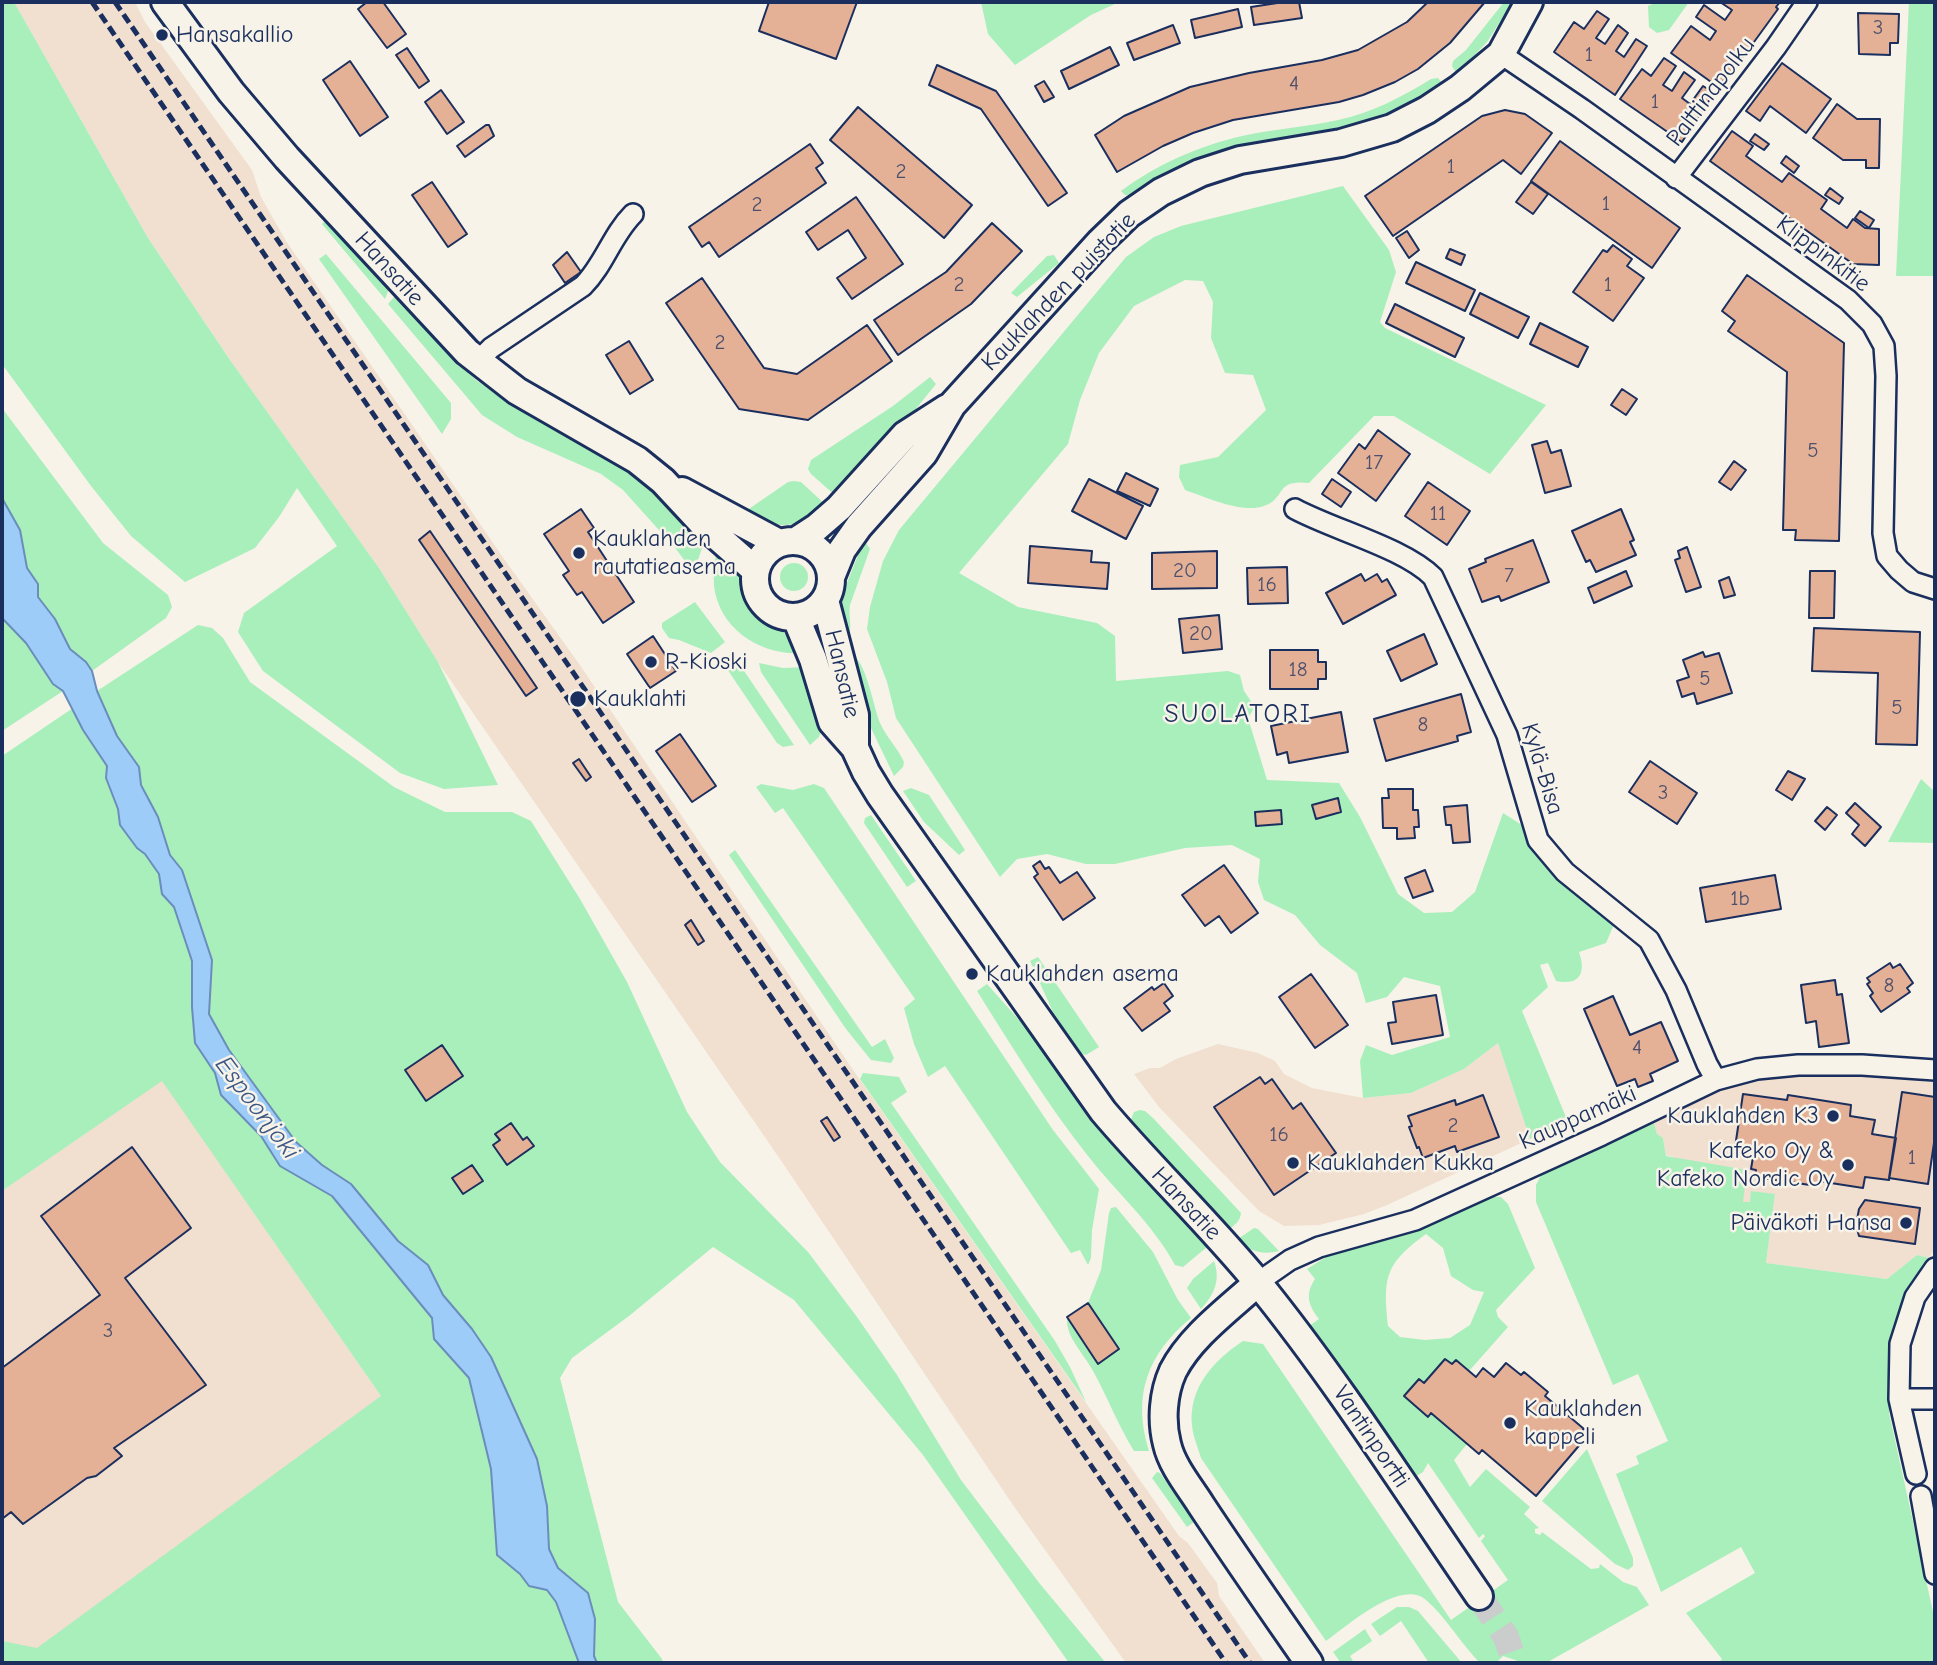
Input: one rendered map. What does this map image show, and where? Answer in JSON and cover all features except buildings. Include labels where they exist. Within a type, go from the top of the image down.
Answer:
[{"type":"main road","name":"Kauklahden puistotie","points":[[828,588],[842,550],[859,526],[924,453],[952,405],[1100,242],[1129,214],[1161,192],[1200,173],[1240,160],[1341,142],[1392,128],[1427,110],[1501,54],[1529,2]]},
{"type":"main road","name":"Hansatie","points":[[168,5],[231,92],[287,158],[434,319],[478,361],[517,391],[637,460],[663,481],[703,524],[755,570]]},
{"type":"main road","name":"Kauklahden puistotie","points":[[788,542],[816,528],[839,508],[905,435],[952,405]]},
{"type":"main road","name":"Hansatie","points":[[663,481],[788,542]]},
{"type":"main road","points":[[788,542],[819,551],[829,567],[828,588],[811,613],[796,618],[779,615],[763,604],[757,592],[755,570],[768,550],[788,542]]},
{"type":"main road","name":"Hansatie","points":[[828,588],[855,715],[855,748]]},
{"type":"main road","name":"Hansatie","points":[[796,618],[813,659],[832,722],[855,748],[880,794],[1103,1111],[1258,1283]]},
{"type":"main road","points":[[1258,1283],[1183,1354],[1166,1391],[1166,1436],[1174,1464],[1309,1663]]},
{"type":"main road","name":"Vantinportti","points":[[1258,1283],[1333,1382],[1479,1596]]},
{"type":"street","name":"Palttinapolku","points":[[1676,178],[1807,2]]},
{"type":"street","name":"Klippinkitie","points":[[1501,54],[1848,300],[1872,324],[1884,346],[1886,376],[1883,533],[1887,556],[1913,582],[1935,589]]},
{"type":"street","points":[[478,361],[491,348],[583,286],[596,273],[624,222],[633,214]]},
{"type":"street","name":"Kylä-Bisa","points":[[1295,509],[1388,550],[1424,568],[1433,577],[1507,735],[1538,840],[1565,872],[1648,940],[1668,973],[1716,1080]]},
{"type":"street","name":"Kauppamäki","points":[[1258,1283],[1290,1260],[1319,1247],[1415,1220],[1716,1080],[1756,1069],[1798,1065],[1862,1065],[1935,1070]]},
{"type":"street","points":[[1916,1474],[1899,1399],[1900,1344],[1916,1297],[1935,1268]]},
{"type":"street","points":[[1899,1399],[1935,1399]]},
{"type":"street","points":[[1921,1496],[1935,1574]]},
{"type":"shaded area","points":[[14,2],[135,2],[145,22],[252,170],[261,197],[286,241],[582,668],[851,1067],[1179,1536],[1188,1543],[1217,1583],[1219,1596],[1265,1663],[1126,1663],[1015,1508],[782,1162],[438,662],[379,568],[230,360],[148,238]]},
{"type":"shaded area","points":[[1498,1043],[1530,1139],[1387,1205],[1364,1214],[1319,1225],[1284,1226],[1259,1211],[1159,1107],[1134,1074],[1150,1068],[1160,1068],[1176,1059],[1218,1044],[1258,1053],[1275,1061],[1284,1074],[1312,1088],[1363,1098],[1411,1093],[1464,1069]]},
{"type":"shaded area","points":[[1797,1073],[1904,1078],[1935,1083],[1935,1249],[1929,1258],[1917,1255],[1887,1279],[1766,1263],[1775,1195],[1752,1191],[1740,1260],[1674,1157],[1666,1155],[1663,1138],[1657,1134],[1654,1123],[1727,1085]]},
{"type":"shaded area","points":[[162,1080],[381,1396],[403,1663],[2,1663],[2,1191]]},
{"type":"green space","points":[[2,2],[14,2],[148,238],[230,360],[379,568],[438,662],[498,785],[444,789],[400,773],[263,671],[238,632],[244,613],[337,546],[297,488],[255,548],[185,582],[131,536],[2,364]]},
{"type":"green space","points":[[981,2],[1119,2],[1091,15],[1015,65],[988,34]]},
{"type":"green space","points":[[1504,2],[1513,2],[1487,42],[1457,74],[1452,66],[1453,61],[1466,50]]},
{"type":"green space","points":[[1656,2],[1689,2],[1669,30],[1657,33],[1649,27],[1648,6]]},
{"type":"green space","points":[[1909,2],[1935,2],[1935,276],[1896,276]]},
{"type":"green space","points":[[1438,78],[1442,83],[1420,99],[1373,120],[1230,149],[1186,165],[1133,196],[1125,195],[1121,191],[1178,157],[1209,145],[1350,117],[1386,104],[1431,79]]},
{"type":"green space","points":[[1343,186],[1389,250],[1396,272],[1380,322],[1385,328],[1546,405],[1490,474],[1394,416],[1374,416],[1309,483],[1285,486],[1271,503],[1264,506],[1235,506],[1185,490],[1179,477],[1180,465],[1218,457],[1266,410],[1253,375],[1225,373],[1211,338],[1213,302],[1203,281],[1185,280],[1134,306],[1099,353],[1080,400],[1068,444],[959,573],[1018,607],[1097,623],[1115,636],[1116,681],[1228,671],[1240,675],[1244,691],[1255,707],[1248,718],[1267,780],[1339,783],[1360,817],[1398,894],[1424,913],[1452,912],[1475,892],[1503,813],[1525,827],[1615,922],[1606,943],[1579,952],[1582,966],[1580,976],[1576,979],[1556,981],[1548,963],[1540,965],[1548,987],[1522,1011],[1568,1122],[1530,1139],[1498,1043],[1464,1069],[1411,1093],[1363,1098],[1360,1061],[1366,1045],[1392,1055],[1450,1037],[1440,986],[1404,977],[1387,997],[1366,1003],[1357,973],[1320,945],[1295,915],[1264,900],[1258,882],[1260,859],[1232,845],[1185,848],[1115,864],[1086,864],[1047,854],[1017,859],[1000,877],[896,718],[887,682],[867,629],[870,607],[883,561],[899,530],[1126,257],[1154,237],[1181,226]]},
{"type":"green space","points":[[326,220],[389,289],[385,299],[322,224]]},
{"type":"green space","points":[[326,254],[451,403],[451,419],[442,434],[319,259]]},
{"type":"green space","points":[[1054,255],[1059,263],[1017,297],[1011,293],[1047,256]]},
{"type":"green space","points":[[395,296],[447,353],[477,381],[645,481],[705,539],[698,560],[697,577],[676,549],[623,490],[601,474],[517,437],[482,415],[388,304]]},
{"type":"green space","points":[[930,377],[936,384],[837,497],[811,474],[808,469],[811,460],[893,406]]},
{"type":"green space","points":[[2,408],[103,543],[168,595],[172,607],[166,618],[92,671],[86,662],[70,649],[55,619],[38,597],[38,584],[27,568],[20,530],[2,498]]},
{"type":"green space","points":[[788,482],[801,482],[828,507],[804,520],[787,525],[778,525],[743,513]]},
{"type":"green space","points":[[864,540],[870,549],[850,605],[850,629],[846,641],[839,612],[845,588]]},
{"type":"green space","points":[[717,547],[738,572],[745,597],[756,614],[783,632],[802,653],[772,650],[744,637],[733,627],[724,615],[714,586]]},
{"type":"green space","points":[[794,563],[804,567],[808,577],[804,587],[794,591],[784,587],[780,577],[784,567]]},
{"type":"green space","points":[[695,602],[725,642],[711,653],[669,638],[662,628],[662,623]]},
{"type":"green space","points":[[2,618],[26,643],[53,684],[63,691],[2,731]]},
{"type":"green space","points":[[198,625],[212,628],[223,638],[250,682],[394,787],[445,812],[512,812],[531,821],[580,899],[627,982],[687,1112],[720,1162],[808,1252],[897,1375],[961,1480],[1040,1584],[1106,1663],[1069,1663],[923,1455],[794,1300],[713,1247],[629,1316],[572,1358],[560,1378],[618,1602],[663,1663],[597,1663],[594,1656],[595,1619],[588,1593],[558,1568],[548,1549],[547,1506],[491,1357],[472,1329],[443,1295],[428,1265],[398,1241],[351,1184],[322,1165],[296,1142],[229,1050],[209,1014],[212,960],[182,870],[170,855],[158,817],[141,785],[139,767],[117,736],[97,691]]},
{"type":"green space","points":[[853,655],[866,676],[880,723],[904,762],[894,776],[871,728],[849,656]]},
{"type":"green space","points":[[734,656],[794,745],[783,747],[777,743],[723,663]]},
{"type":"green space","points":[[759,663],[783,668],[808,667],[822,728],[819,737],[810,745],[761,672]]},
{"type":"green space","points":[[73,708],[83,730],[107,766],[106,778],[118,809],[120,825],[159,874],[162,894],[174,907],[192,961],[195,1043],[215,1073],[221,1095],[261,1136],[280,1166],[332,1196],[432,1319],[434,1339],[469,1378],[491,1469],[497,1555],[520,1574],[529,1586],[547,1590],[556,1602],[579,1663],[2,1663],[2,1641],[37,1648],[381,1396],[162,1081],[2,1191],[2,756]]},
{"type":"green space","points":[[1921,779],[1935,792],[1935,843],[1888,842]]},
{"type":"green space","points":[[761,784],[793,790],[814,784],[824,788],[1053,1130],[1099,1189],[1088,1265],[1080,1250],[1071,1253],[945,1066],[928,1077],[914,1044],[904,1008],[915,999],[783,808],[775,813],[756,787]]},
{"type":"green space","points":[[911,788],[929,795],[965,850],[959,855],[924,822],[903,791]]},
{"type":"green space","points":[[871,815],[916,881],[907,887],[864,823],[865,818]]},
{"type":"green space","points":[[735,850],[872,1047],[885,1039],[894,1058],[891,1063],[871,1060],[846,1029],[729,855]]},
{"type":"green space","points":[[1038,957],[1099,1047],[1086,1055],[1080,1053],[1053,1012],[1030,961]]},
{"type":"green space","points":[[987,984],[1035,1038],[1079,1102],[1119,1152],[1207,1247],[1183,1267],[1175,1265],[1156,1236],[1088,1156],[1044,1096],[977,991]]},
{"type":"green space","points":[[863,1073],[899,1077],[907,1092],[891,1103],[1055,1341],[1086,1402],[860,1079]]},
{"type":"green space","points":[[1140,1110],[1153,1118],[1241,1213],[1234,1226],[1229,1229],[1130,1122],[1134,1112]]},
{"type":"green space","points":[[1654,1123],[1657,1134],[1663,1138],[1666,1156],[1747,1170],[1743,1202],[1750,1202],[1751,1191],[1775,1194],[1766,1263],[1887,1279],[1917,1255],[1929,1258],[1912,1286],[1891,1349],[1889,1413],[1935,1621],[1935,1663],[1718,1663],[1722,1659],[1686,1613],[1755,1573],[1741,1547],[1661,1592],[1616,1474],[1639,1464],[1636,1456],[1668,1441],[1638,1374],[1613,1385],[1536,1202],[1536,1185],[1542,1173]]},
{"type":"green space","points":[[1493,1197],[1501,1197],[1508,1204],[1535,1268],[1496,1310],[1498,1317],[1508,1327],[1469,1371],[1456,1360],[1452,1364],[1445,1359],[1424,1383],[1418,1379],[1404,1396],[1428,1417],[1431,1413],[1467,1444],[1454,1460],[1470,1487],[1486,1469],[1530,1507],[1524,1514],[1539,1528],[1535,1529],[1535,1533],[1540,1535],[1542,1532],[1591,1569],[1599,1568],[1600,1564],[1623,1582],[1637,1587],[1649,1605],[1546,1663],[1524,1663],[1503,1656],[1496,1663],[1480,1663],[1433,1607],[1415,1595],[1389,1599],[1326,1641],[1201,1458],[1194,1438],[1194,1399],[1205,1376],[1222,1357],[1243,1341],[1263,1344],[1451,1620],[1508,1580],[1481,1541],[1485,1536],[1483,1534],[1479,1538],[1428,1463],[1423,1472],[1415,1477],[1335,1359],[1309,1326],[1319,1319],[1309,1299],[1315,1279],[1307,1269],[1331,1254],[1420,1229]],"holes":[[[1426,1234],[1443,1248],[1451,1276],[1473,1290],[1484,1292],[1470,1325],[1450,1338],[1425,1340],[1400,1337],[1388,1326],[1386,1295],[1390,1273],[1402,1254]]]},
{"type":"green space","points":[[1116,1207],[1153,1252],[1178,1300],[1191,1318],[1163,1346],[1147,1377],[1142,1412],[1149,1451],[1134,1451],[1093,1371],[1072,1339],[1067,1324],[1067,1317],[1098,1363],[1119,1349],[1088,1303],[1101,1270],[1109,1213],[1111,1208]]},
{"type":"green space","points":[[1254,1228],[1279,1251],[1257,1251],[1238,1239]]},
{"type":"green space","points":[[1214,1261],[1217,1275],[1215,1287],[1201,1309],[1187,1288],[1193,1279]]},
{"type":"green space","points":[[1587,1449],[1633,1558],[1633,1566],[1628,1570],[1615,1564],[1542,1501]]},
{"type":"green space","points":[[1157,1472],[1194,1522],[1187,1527],[1152,1478]]},
{"type":"green space","points":[[1397,1607],[1409,1607],[1418,1611],[1462,1663],[1429,1663],[1401,1621],[1380,1636],[1371,1624]]},
{"type":"green space","points":[[1365,1629],[1372,1641],[1350,1656],[1354,1663],[1341,1663],[1333,1652]]},
{"type":"water","name":"Espoonjoki","points":[[2,498],[20,530],[27,568],[38,584],[38,597],[55,619],[70,649],[86,662],[92,671],[97,691],[117,736],[139,767],[141,785],[158,817],[170,855],[182,870],[212,960],[209,1014],[229,1050],[296,1142],[322,1165],[351,1184],[398,1241],[428,1265],[443,1295],[472,1329],[491,1357],[537,1459],[547,1506],[549,1549],[558,1568],[588,1593],[595,1619],[594,1656],[597,1663],[579,1663],[556,1602],[547,1590],[529,1586],[520,1574],[497,1555],[491,1469],[469,1378],[434,1339],[432,1318],[332,1196],[280,1166],[261,1136],[221,1095],[215,1073],[195,1043],[192,961],[174,907],[162,894],[159,874],[120,825],[118,809],[106,778],[107,766],[83,730],[63,691],[53,684],[26,643],[2,618]]},
{"type":"tunnel","points":[[1479,1596],[1506,1637],[1515,1663]]},
{"type":"railway","points":[[92,2],[1226,1663]]},
{"type":"railway","points":[[115,2],[1250,1663]]},
{"type":"place","name":"Hansakallio","points":[[162,35]]},
{"type":"place","name":"Kauklahden rautatieasema","points":[[579,553]]},
{"type":"place","name":"R-Kioski","points":[[651,662]]},
{"type":"place","name":"Kauklahti","points":[[578,699]]},
{"type":"place","name":"Kauklahden asema","points":[[972,974]]},
{"type":"place","name":"Kauklahden K3","points":[[1833,1116]]},
{"type":"place","name":"Kauklahden Kukka","points":[[1293,1163]]},
{"type":"place","name":"Kafeko Oy & Kafeko Nordic Oy","points":[[1848,1165]]},
{"type":"place","name":"Päiväkoti Hansa","points":[[1906,1223]]},
{"type":"place","name":"Kauklahden kappeli","points":[[1510,1423]]},
{"type":"district","name":"SUOLATORI","points":[[1238,715]]}]
